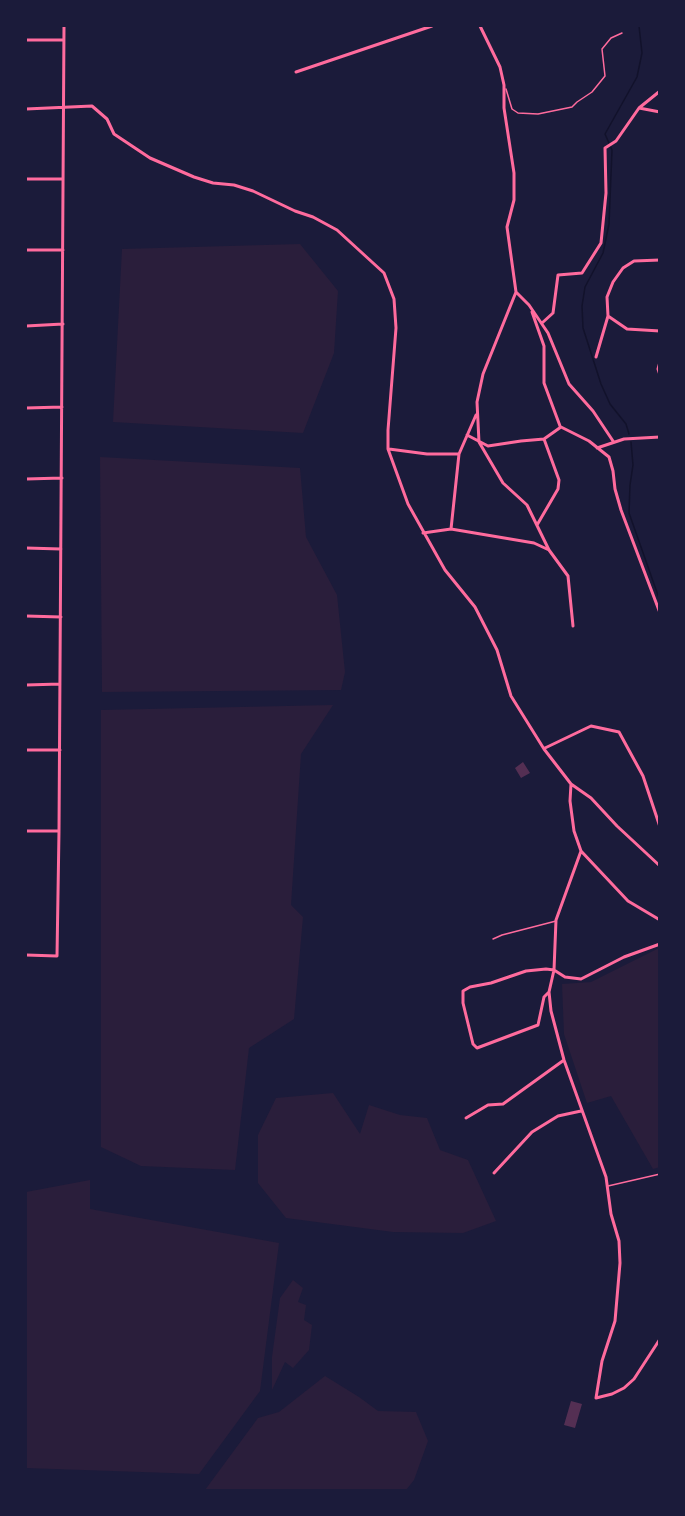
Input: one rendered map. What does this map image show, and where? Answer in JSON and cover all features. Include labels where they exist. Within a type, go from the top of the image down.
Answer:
[{"type":"street","points":[[26,956],[57,956],[64,26]]},
{"type":"street","points":[[296,72],[432,26]]},
{"type":"street","points":[[480,26],[500,67],[504,85],[504,108],[514,173],[514,200],[507,227],[516,292],[483,374],[477,402],[479,442],[503,483],[527,505],[549,550],[568,576],[573,626]]},
{"type":"street","points":[[26,40],[64,40]]},
{"type":"street","points":[[542,323],[553,313],[558,275],[582,273],[601,243],[605,214],[605,148],[616,141],[639,108],[660,91]]},
{"type":"street","points":[[26,109],[92,106],[107,118],[114,134],[150,158],[194,177],[254,191],[295,211],[313,216],[337,230],[384,273],[394,299],[396,328],[388,449],[408,504],[445,570],[475,607],[497,650],[511,696],[544,749],[571,784],[591,798],[660,866]]},
{"type":"street","points":[[639,108],[660,112]]},
{"type":"street","points":[[26,179],[63,180]]},
{"type":"street","points":[[26,250],[63,250]]},
{"type":"street","points":[[596,357],[608,316],[607,297],[613,282],[623,268],[634,261],[660,260]]},
{"type":"street","points":[[516,292],[529,305],[548,333],[569,384],[594,411],[613,441]]},
{"type":"street","points":[[529,305],[544,346],[544,383],[561,427],[589,441],[609,457],[621,510],[660,613]]},
{"type":"street","points":[[608,316],[627,328],[660,331]]},
{"type":"street","points":[[26,326],[63,324]]},
{"type":"street","points":[[660,362],[658,369],[660,375]]},
{"type":"street","points":[[26,408],[62,407]]},
{"type":"street","points":[[451,529],[459,454],[477,414]]},
{"type":"street","points":[[467,435],[488,446],[544,439],[561,427]]},
{"type":"street","points":[[597,448],[613,441],[660,437]]},
{"type":"street","points":[[537,525],[558,489],[559,480],[544,439]]},
{"type":"street","points":[[388,449],[427,454],[459,454]]},
{"type":"street","points":[[26,479],[62,478]]},
{"type":"street","points":[[423,532],[451,529],[534,543],[549,550]]},
{"type":"street","points":[[26,548],[61,549]]},
{"type":"street","points":[[26,616],[61,617]]},
{"type":"street","points":[[26,685],[60,684]]},
{"type":"street","points":[[544,749],[591,726],[619,732],[643,776],[660,827]]},
{"type":"street","points":[[26,750],[60,750]]},
{"type":"street","points":[[571,784],[571,811],[574,831],[581,851],[628,901],[660,920]]},
{"type":"street","points":[[26,831],[59,831]]},
{"type":"street","points":[[581,851],[556,920],[554,970],[549,992],[551,1011],[564,1060],[606,1177],[611,1214],[619,1241],[620,1263],[615,1321],[602,1361],[596,1398],[612,1394],[624,1388],[634,1379],[660,1339]]},
{"type":"street","points":[[549,992],[544,997],[538,1025],[477,1048],[472,1044],[463,991],[470,987],[491,983],[526,971],[554,970],[565,977],[581,979],[624,957],[660,944]]},
{"type":"street","points":[[466,1118],[488,1105],[503,1104],[564,1060]]},
{"type":"street","points":[[494,1173],[532,1132],[558,1116],[581,1111]]},
{"type":"lane","points":[[504,85],[512,109],[518,113],[538,114],[572,107],[592,92],[605,76],[602,49],[611,38],[622,33]]},
{"type":"lane","points":[[493,939],[556,920]]},
{"type":"lane","points":[[607,1186],[660,1174]]},
{"type":"shaded area","points":[[300,244],[338,291],[334,353],[303,433],[113,422],[122,249]]},
{"type":"shaded area","points":[[100,457],[300,468],[306,537],[337,595],[345,672],[341,690],[102,692]]},
{"type":"shaded area","points":[[333,705],[301,754],[291,905],[303,917],[294,1019],[249,1048],[235,1170],[141,1166],[101,1147],[101,710]]},
{"type":"shaded area","points":[[659,948],[660,1167],[653,1169],[611,1096],[587,1103],[564,1034],[562,984],[591,982]]},
{"type":"shaded area","points":[[333,1093],[360,1134],[369,1105],[400,1115],[427,1118],[440,1150],[468,1160],[496,1221],[463,1233],[393,1232],[286,1218],[258,1183],[258,1135],[276,1098]]},
{"type":"shaded area","points":[[90,1180],[90,1209],[279,1243],[260,1391],[199,1474],[26,1468],[26,1192]]},
{"type":"shaded area","points":[[293,1280],[303,1288],[298,1302],[306,1305],[304,1320],[312,1325],[309,1350],[293,1368],[285,1362],[272,1390],[272,1357],[280,1298]]},
{"type":"shaded area","points":[[325,1376],[378,1411],[416,1412],[428,1441],[414,1480],[406,1490],[205,1490],[258,1418],[279,1412]]},
{"type":"building","points":[[523,762],[530,773],[521,778],[515,768]]},
{"type":"building","points":[[571,1401],[582,1404],[575,1428],[564,1425]]},
{"type":"waterway","points":[[629,434],[626,424],[610,404],[601,384],[583,328],[582,306],[585,287],[603,253],[609,224],[612,150],[605,134],[637,77],[642,53],[639,26]]},
{"type":"waterway","points":[[631,442],[633,465],[629,513],[660,601]]}]
